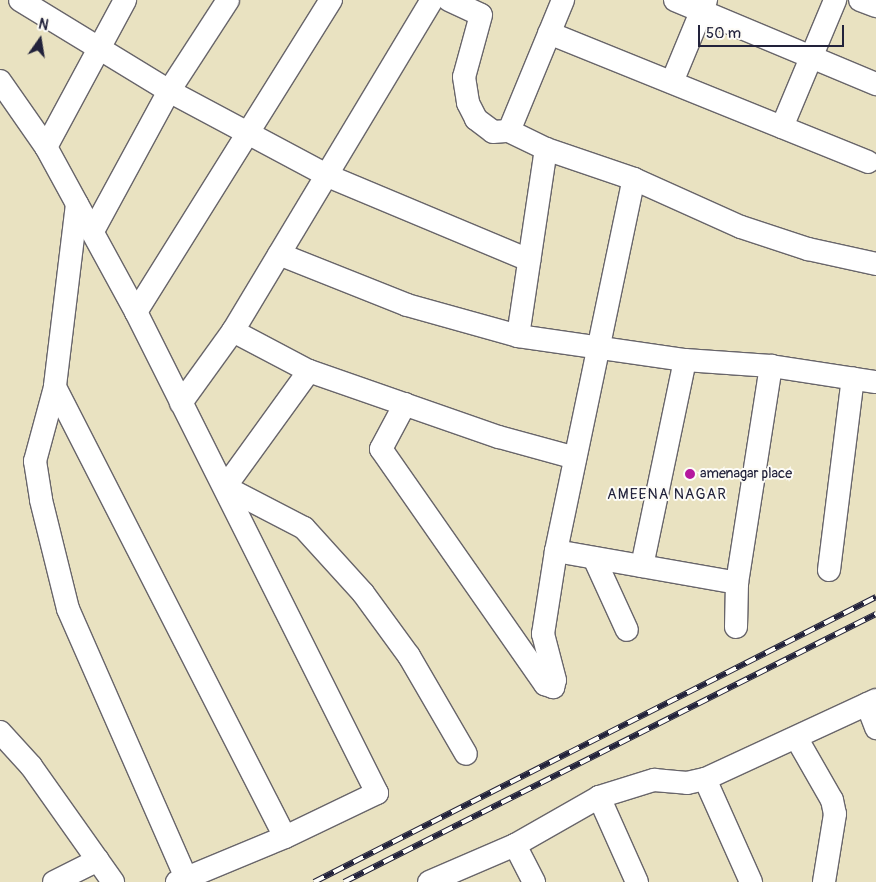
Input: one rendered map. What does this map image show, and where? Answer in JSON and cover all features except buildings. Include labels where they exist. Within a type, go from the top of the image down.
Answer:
[{"type":"street","points":[[22,0],[169,91],[250,131],[328,176],[528,260]]},
{"type":"street","points":[[46,147],[97,47],[125,0]]},
{"type":"street","points":[[93,231],[169,91],[228,0]]},
{"type":"street","points":[[136,312],[330,0]]},
{"type":"street","points":[[181,403],[233,330],[328,176],[432,0]]},
{"type":"street","points":[[450,0],[481,15],[464,76],[468,104],[476,119],[493,132],[509,131],[546,149],[634,179],[741,227],[808,249],[876,264]]},
{"type":"street","points":[[509,131],[563,0]]},
{"type":"street","points":[[675,0],[704,6],[811,57],[876,84]]},
{"type":"street","points":[[782,127],[835,0]]},
{"type":"street","points":[[860,0],[876,6]]},
{"type":"street","points":[[672,82],[704,6]]},
{"type":"street","points":[[549,33],[868,162]]},
{"type":"street","points":[[2,90],[46,147],[93,231],[225,487],[377,793],[285,837],[182,880],[68,609],[41,500],[35,461],[55,387],[77,204]]},
{"type":"street","points":[[518,336],[546,149]]},
{"type":"street","points":[[405,404],[381,449],[544,684],[551,688],[555,680],[543,634],[556,551],[634,179]]},
{"type":"street","points":[[279,254],[408,305],[518,336],[685,360],[772,366],[876,382]]},
{"type":"street","points":[[233,330],[309,371],[499,437],[575,458]]},
{"type":"street","points":[[642,566],[685,360]]},
{"type":"street","points":[[736,627],[737,583],[772,366]]},
{"type":"street","points":[[225,487],[309,371]]},
{"type":"street","points":[[830,570],[853,378]]},
{"type":"street","points":[[55,387],[285,837]]},
{"type":"street","points":[[225,487],[304,528],[363,593],[409,656],[466,754]]},
{"type":"street","points":[[556,551],[737,583]]},
{"type":"street","points":[[594,558],[627,630]]},
{"type":"street","points":[[428,882],[516,845],[599,797],[654,780],[687,784],[705,779],[797,739],[871,702],[876,728]]},
{"type":"street","points":[[0,732],[31,766],[114,882]]},
{"type":"street","points":[[797,739],[832,800],[835,814],[824,882]]},
{"type":"street","points":[[705,779],[751,882]]},
{"type":"street","points":[[599,797],[637,882]]},
{"type":"street","points":[[516,845],[534,882]]},
{"type":"street","points":[[54,882],[98,860]]},
{"type":"railway","points":[[314,882],[876,597]]},
{"type":"railway","points":[[344,882],[876,614]]},
{"type":"place","name":"amenagar place","points":[[690,474]]},
{"type":"district","name":"AMEENA NAGAR","points":[[667,495]]}]
